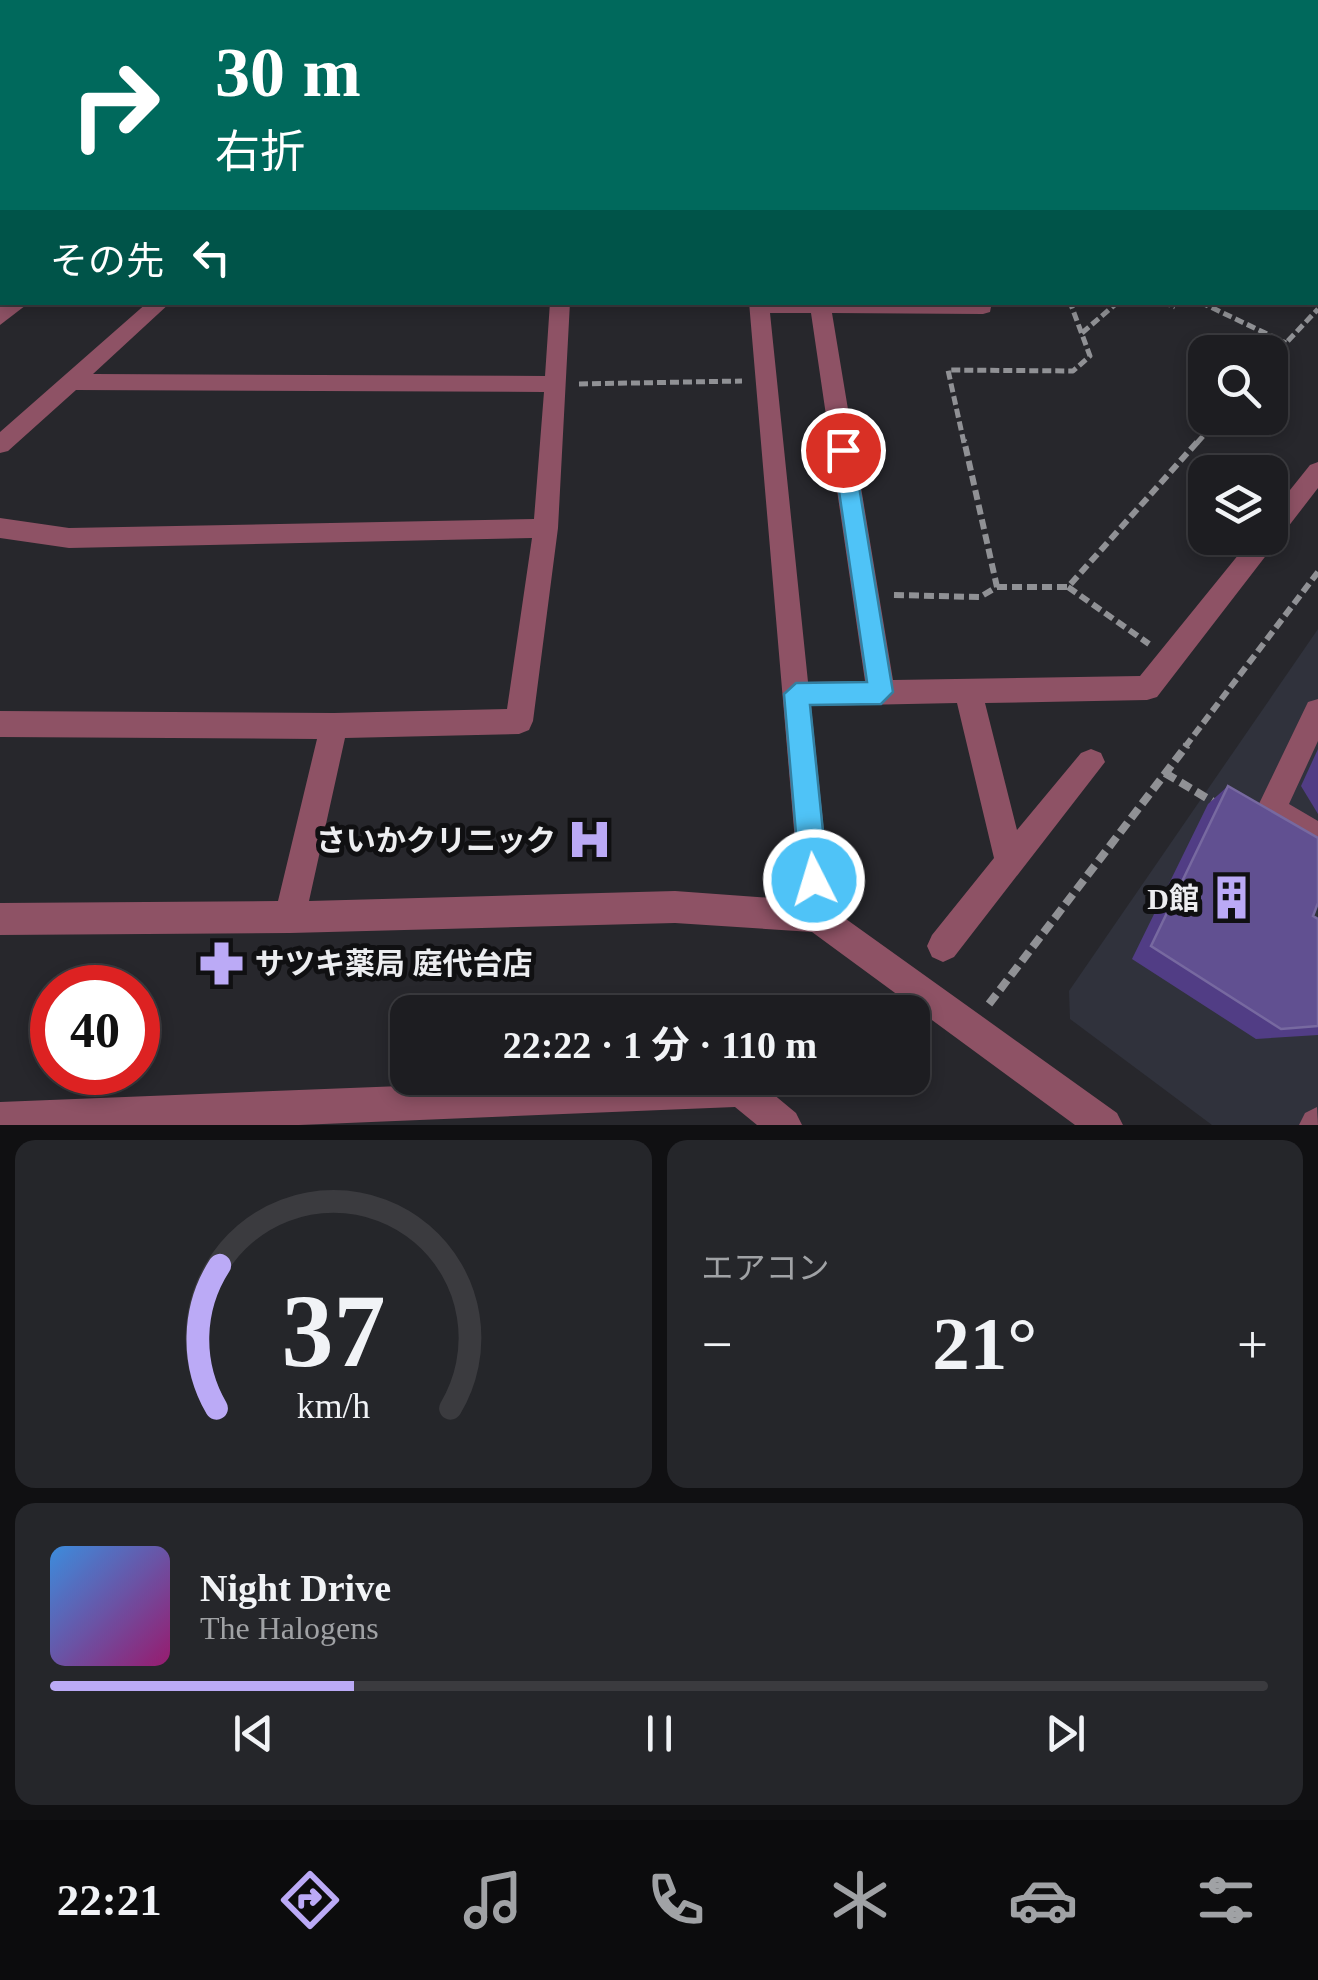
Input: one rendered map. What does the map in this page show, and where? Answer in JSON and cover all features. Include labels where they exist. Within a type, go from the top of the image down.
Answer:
[{"type":"street","points":[[0,446],[158,305]]},
{"type":"street","points":[[0,724],[334,726],[519,720],[546,528],[560,305]]},
{"type":"street","points":[[759,305],[817,917]]},
{"type":"street","points":[[820,305],[881,692]]},
{"type":"street","points":[[902,305],[983,305]]},
{"type":"street","points":[[70,382],[553,384]]},
{"type":"street","points":[[1288,510],[1318,472]]},
{"type":"street","points":[[0,528],[69,538],[546,528]]},
{"type":"street","points":[[796,694],[1148,688],[1252,555]]},
{"type":"street","points":[[968,691],[1010,860]]},
{"type":"street","points":[[1318,711],[1271,810],[1318,838]]},
{"type":"street","points":[[290,918],[334,726]]},
{"type":"street","points":[[943,946],[1090,762]]},
{"type":"street","points":[[0,919],[290,918],[675,907],[817,917],[1106,1125]]},
{"type":"street","points":[[0,1120],[742,1089],[784,1125]]},
{"type":"path","points":[[998,587],[948,370],[1074,370],[1090,356],[1071,305]]},
{"type":"path","points":[[1082,333],[1115,305]]},
{"type":"path","points":[[1168,305],[1175,308]]},
{"type":"path","points":[[1206,305],[1269,335]]},
{"type":"path","points":[[1288,341],[1318,309]]},
{"type":"path","points":[[553,384],[766,381]]},
{"type":"path","points":[[1068,587],[1204,435]]},
{"type":"path","points":[[971,1028],[1318,572]]},
{"type":"path","points":[[866,594],[980,597],[998,587],[1068,587],[1170,659]]},
{"type":"shaded area","points":[[1318,629],[1318,1125],[1212,1125],[1070,1019],[1069,991]]},
{"type":"building","name":"D館","points":[[1228,786],[1318,838],[1318,903],[1313,916],[1318,919],[1318,1026],[1281,1029],[1151,946]]},
{"type":"place","name":"さいかクリニック","points":[[589,840]]},
{"type":"place","name":"D館","points":[[1232,898]]},
{"type":"place","name":"サツキ薬局 庭代台店","points":[[222,963]]},
{"type":"route","points":[[814,880],[796,694],[881,692],[843,450]]}]
